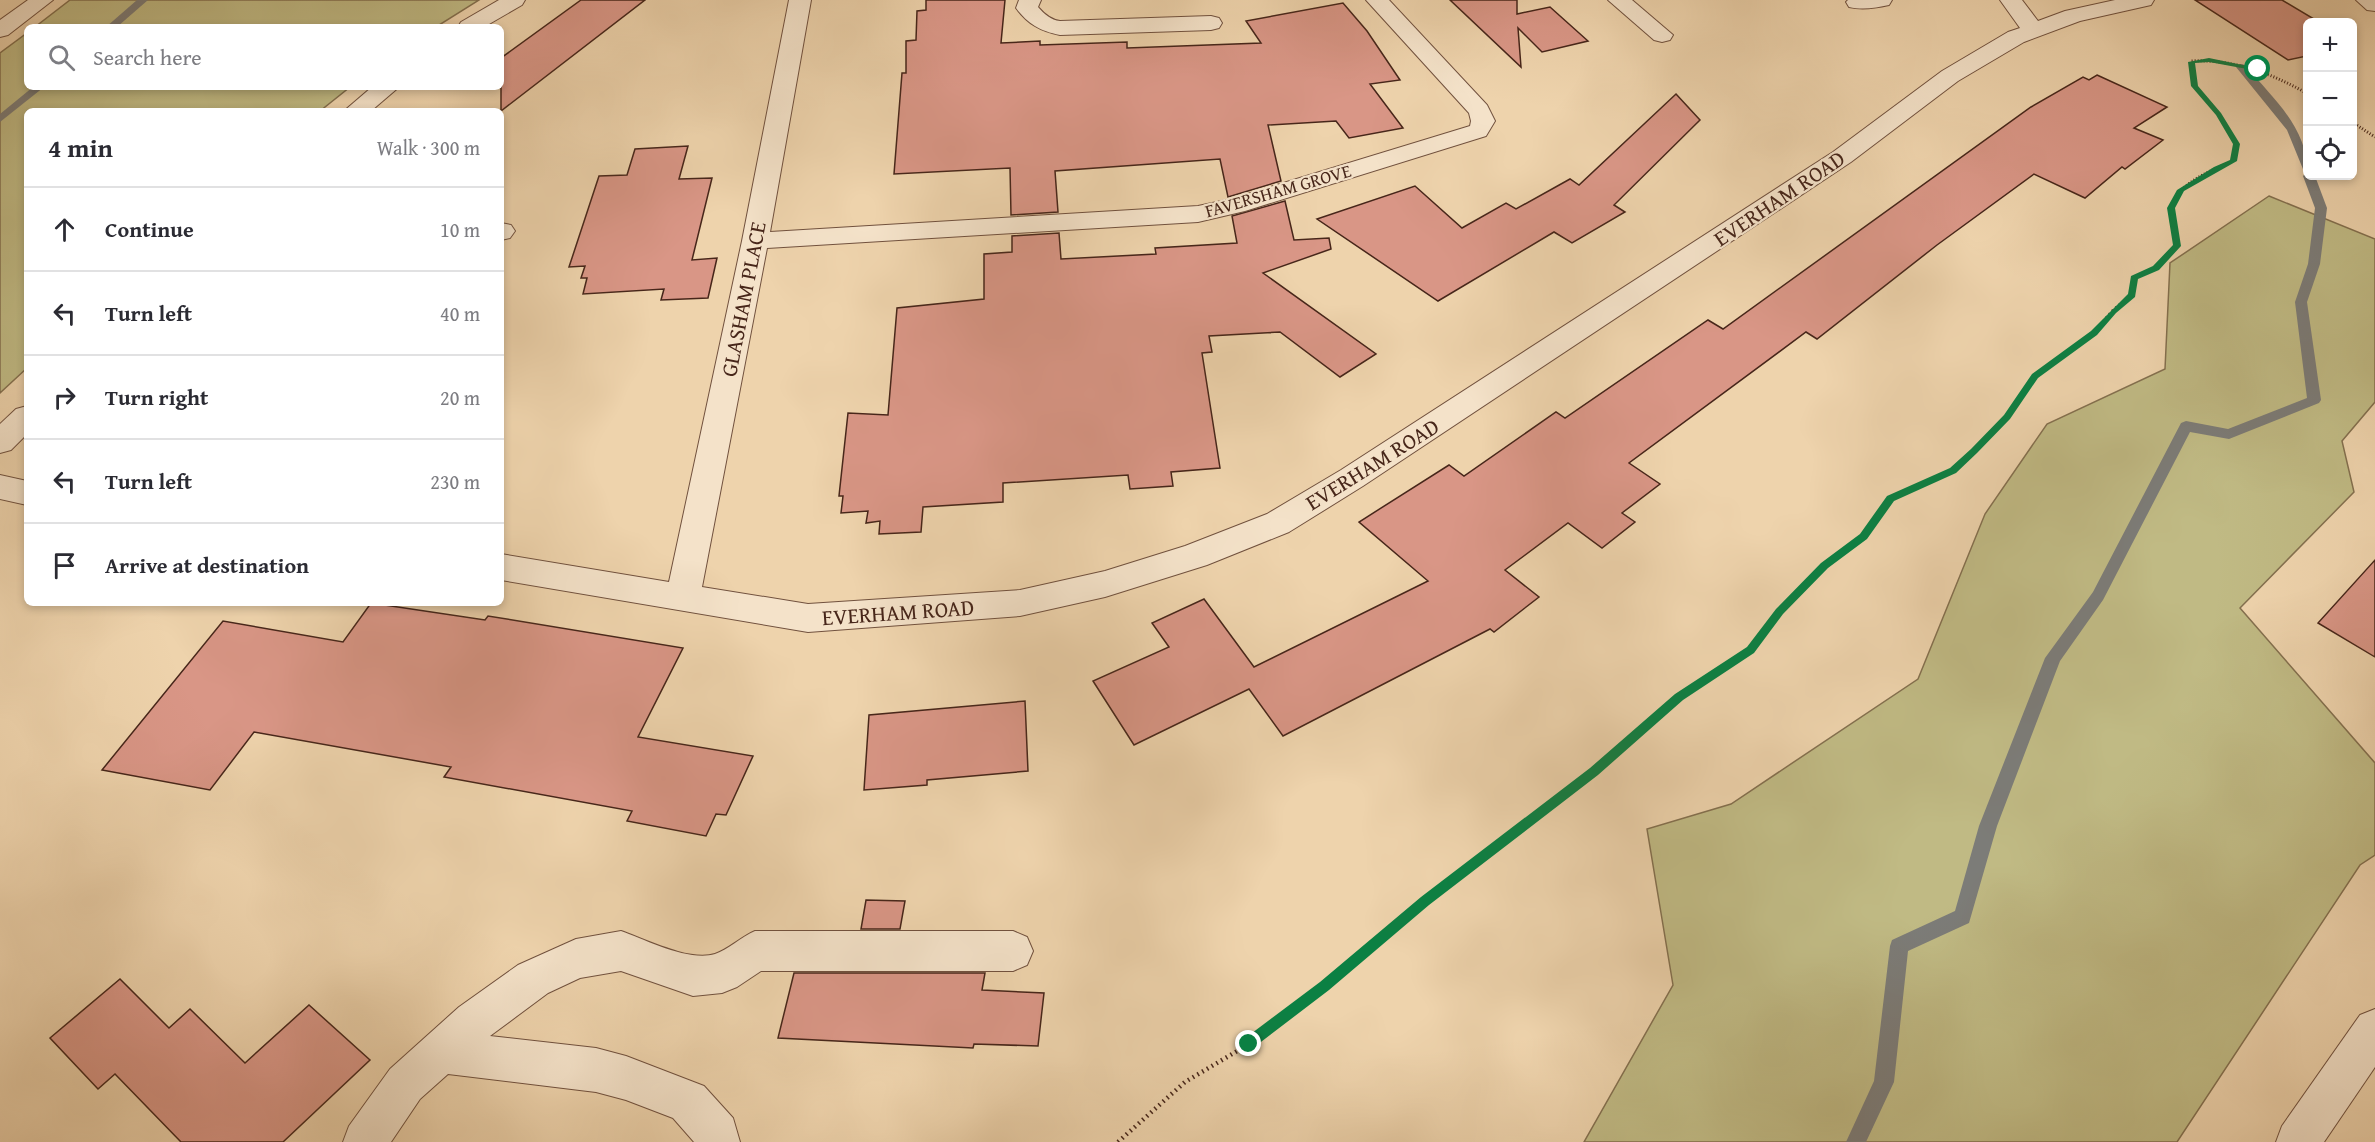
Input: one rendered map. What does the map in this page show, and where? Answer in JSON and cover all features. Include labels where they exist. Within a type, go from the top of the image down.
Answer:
[{"type":"street","points":[[0,30],[42,0]]},
{"type":"street","points":[[474,24],[514,0]]},
{"type":"street","name":"GLASHAM PLACE","points":[[683,597],[755,241],[800,0]]},
{"type":"street","points":[[1030,0],[1027,8],[1038,22],[1054,28],[1075,29],[1211,22]]},
{"type":"street","name":"FAVERSHAM GROVE","points":[[755,241],[1198,214],[1236,206],[1478,131],[1482,126],[1483,118],[1474,104],[1377,0]]},
{"type":"street","points":[[1619,0],[1662,35]]},
{"type":"street","points":[[1857,2],[1881,0]]},
{"type":"street","points":[[2011,0],[2033,30]]},
{"type":"street","name":"EVERHAM ROAD","points":[[504,567],[808,618],[1020,603],[1105,584],[1195,556],[1278,523],[1362,472],[1842,157],[1950,76],[2016,37],[2073,16],[2143,0]]},
{"type":"street","points":[[2367,0],[2375,5]]},
{"type":"street","points":[[360,108],[383,90]]},
{"type":"street","points":[[0,442],[24,419]]},
{"type":"street","points":[[0,487],[24,492]]},
{"type":"street","points":[[365,1142],[405,1084],[439,1052],[474,1022],[533,979],[576,959],[621,951],[693,976],[722,973],[755,951],[1013,951]]},
{"type":"street","points":[[2298,1142],[2375,1030]]},
{"type":"street","points":[[439,1052],[596,1070],[626,1078],[688,1102],[717,1134],[718,1142]]},
{"type":"path","points":[[1118,1142],[1185,1082],[1249,1044],[1324,986],[1425,901],[1594,771],[1679,697],[1751,650],[1780,611],[1825,566],[1863,537],[1891,499],[1953,471],[2007,417],[2035,376],[2094,333],[2132,295],[2134,278],[2156,268],[2177,246],[2171,208],[2181,190],[2216,168],[2233,161],[2237,144],[2219,114],[2195,86],[2191,62],[2209,60],[2258,69],[2303,92]]},
{"type":"path","points":[[2357,125],[2375,137]]},
{"type":"shaded area","points":[[70,0],[479,0],[441,24],[39,24]]},
{"type":"shaded area","points":[[24,35],[24,90],[346,90],[324,108],[24,108],[24,371],[0,393],[0,53]]},
{"type":"shaded area","points":[[2269,196],[2375,239],[2375,402],[2342,441],[2354,492],[2240,608],[2375,763],[2375,855],[2360,865],[2177,1142],[1584,1142],[1673,985],[1647,829],[1731,804],[1918,679],[1985,514],[2047,424],[2165,369],[2170,263]]},
{"type":"building","points":[[581,0],[645,0],[504,109],[501,108],[501,90],[504,90],[504,56]]},
{"type":"building","points":[[926,0],[1005,0],[1001,43],[1040,41],[1040,45],[1127,42],[1127,48],[1261,43],[1246,21],[1343,3],[1367,31],[1400,80],[1370,84],[1403,128],[1349,138],[1336,121],[1268,125],[1281,181],[1228,197],[1220,159],[1055,171],[1058,212],[1011,215],[1010,168],[894,174],[902,73],[906,73],[906,41],[916,40],[917,11],[926,10]]},
{"type":"building","points":[[1450,0],[1517,0],[1517,14],[1550,7],[1588,41],[1542,52],[1518,28],[1521,67]]},
{"type":"building","points":[[2195,0],[2282,0],[2312,18],[2303,18],[2303,57],[2288,60]]},
{"type":"building","points":[[2097,75],[2167,107],[2134,128],[2163,140],[2125,169],[2122,167],[2085,198],[2034,174],[1937,245],[1817,339],[1806,332],[1629,463],[1660,484],[1622,513],[1635,522],[1602,548],[1568,523],[1505,570],[1539,597],[1494,632],[1490,629],[1283,736],[1249,689],[1134,745],[1093,681],[1169,647],[1152,623],[1204,599],[1254,667],[1428,581],[1359,522],[1449,465],[1464,476],[1556,412],[1565,418],[1708,320],[1723,329],[2031,107],[2083,77],[2089,80]]},
{"type":"building","points":[[1676,94],[1700,120],[1614,205],[1625,212],[1572,243],[1554,232],[1438,301],[1317,219],[1415,186],[1462,228],[1506,203],[1516,209],[1570,179],[1579,185]]},
{"type":"building","points":[[688,146],[679,179],[712,178],[692,260],[717,258],[708,298],[661,300],[664,289],[583,294],[587,278],[581,278],[585,266],[569,267],[599,176],[627,175],[635,149]]},
{"type":"building","points":[[1285,201],[1294,240],[1329,238],[1331,249],[1263,273],[1376,354],[1340,377],[1280,332],[1209,336],[1212,352],[1202,353],[1220,468],[1171,472],[1173,486],[1130,489],[1128,475],[1003,483],[1003,502],[923,507],[921,532],[879,534],[880,521],[866,523],[868,511],[841,513],[843,496],[839,496],[848,413],[888,415],[897,308],[984,299],[984,254],[1012,252],[1012,236],[1059,233],[1061,259],[1156,254],[1155,248],[1237,243],[1232,216]]},
{"type":"building","points":[[2375,560],[2375,657],[2318,623]]},
{"type":"building","points":[[369,606],[391,606],[485,620],[488,616],[683,648],[638,737],[753,756],[726,815],[716,814],[706,836],[627,821],[632,811],[444,777],[451,767],[254,732],[210,790],[102,770],[223,621],[343,642]]},
{"type":"building","points":[[1025,701],[1028,771],[927,780],[927,785],[864,790],[869,715]]},
{"type":"building","points":[[866,900],[905,901],[900,929],[861,929]]},
{"type":"building","points":[[794,973],[985,973],[982,990],[1044,993],[1038,1046],[974,1044],[973,1048],[778,1038]]},
{"type":"building","points":[[120,979],[169,1028],[190,1009],[245,1063],[309,1005],[370,1060],[283,1142],[181,1142],[115,1074],[98,1089],[50,1038]]},
{"type":"waterway","points":[[115,24],[143,0]]},
{"type":"waterway","points":[[2241,67],[2292,129],[2303,158]]},
{"type":"waterway","points":[[0,119],[35,90]]},
{"type":"waterway","points":[[1856,1142],[1884,1082],[1899,946],[1963,917],[1988,826],[2053,658],[2098,596],[2186,426],[2229,434],[2314,400],[2301,302],[2314,264],[2321,208],[2310,180]]},
{"type":"route","points":[[1249,1044],[1324,986],[1425,901],[1594,771],[1679,697],[1751,650],[1780,611],[1825,566],[1863,537],[1891,499],[1953,471],[1974,451],[2007,417],[2035,376],[2094,333],[2132,295],[2134,278],[2156,268],[2177,246],[2171,208],[2181,190],[2216,168],[2233,161],[2237,144],[2219,114],[2195,86],[2191,62],[2209,60],[2258,69]]}]
